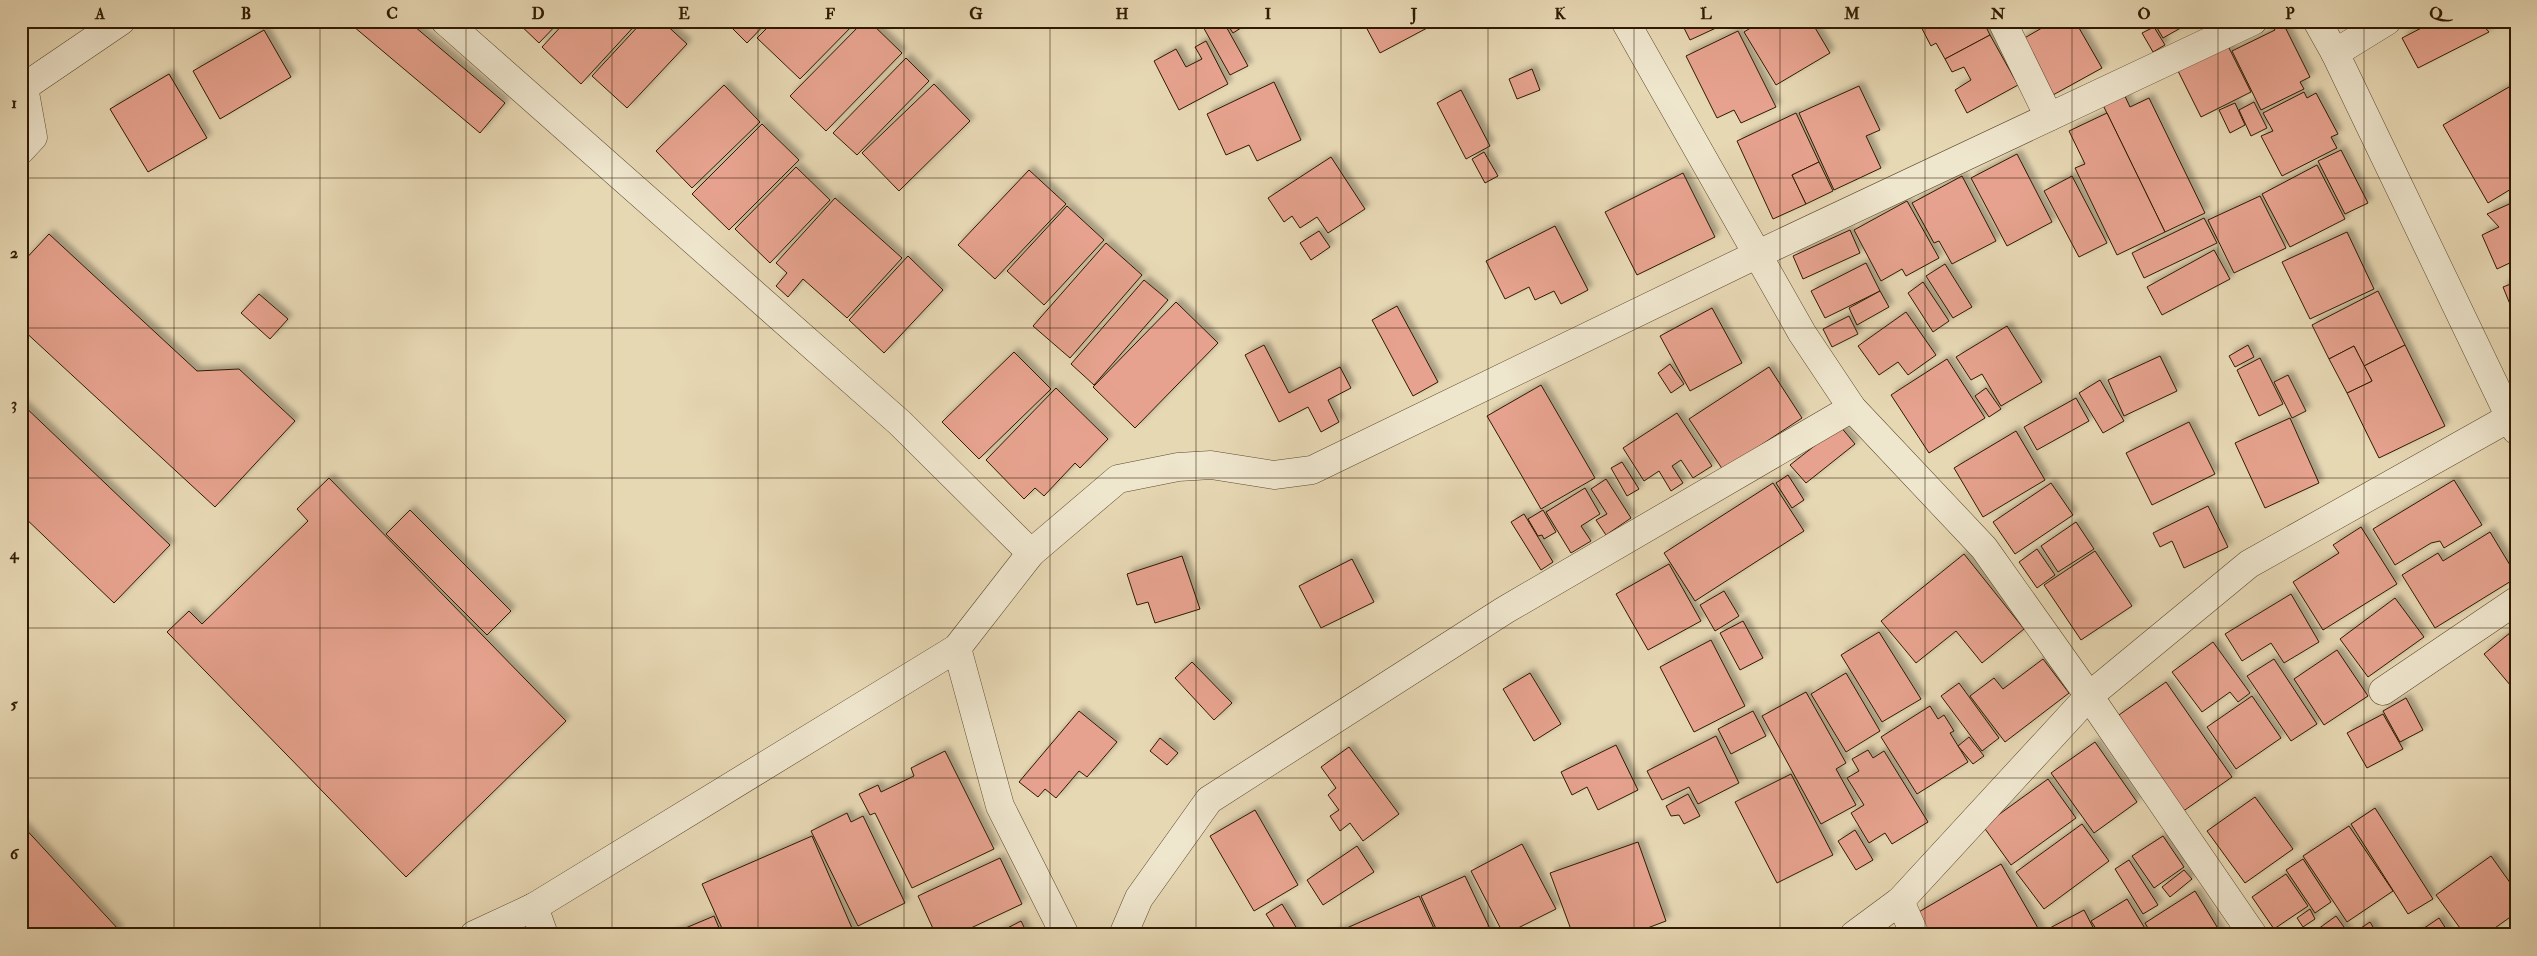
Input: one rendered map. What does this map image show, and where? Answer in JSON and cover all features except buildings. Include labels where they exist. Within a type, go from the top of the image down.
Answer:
[{"type":"street","points":[[21,150],[33,138],[22,86],[121,21]]},
{"type":"street","points":[[445,21],[900,423],[1031,553]]},
{"type":"street","points":[[1625,21],[1756,255],[1802,333],[1852,408],[1984,548],[2089,696],[2253,935]]},
{"type":"street","points":[[2002,21],[2049,117]]},
{"type":"street","points":[[474,935],[534,907],[957,648],[1031,553],[1118,479],[1178,467],[1211,465],[1274,474],[1312,470],[1358,450],[1756,255],[2252,21]]},
{"type":"street","points":[[1854,935],[1900,901],[2089,696],[2249,564],[2512,424],[2505,381],[2317,21]]},
{"type":"street","points":[[2335,53],[2387,21]]},
{"type":"street","points":[[1123,935],[1139,898],[1210,800],[1505,610],[1852,408]]},
{"type":"street","points":[[2384,691],[2516,601]]},
{"type":"street","points":[[957,648],[1000,806],[1065,935]]},
{"type":"street","points":[[1900,901],[1915,935]]},
{"type":"street","points":[[534,907],[544,935]]}]
